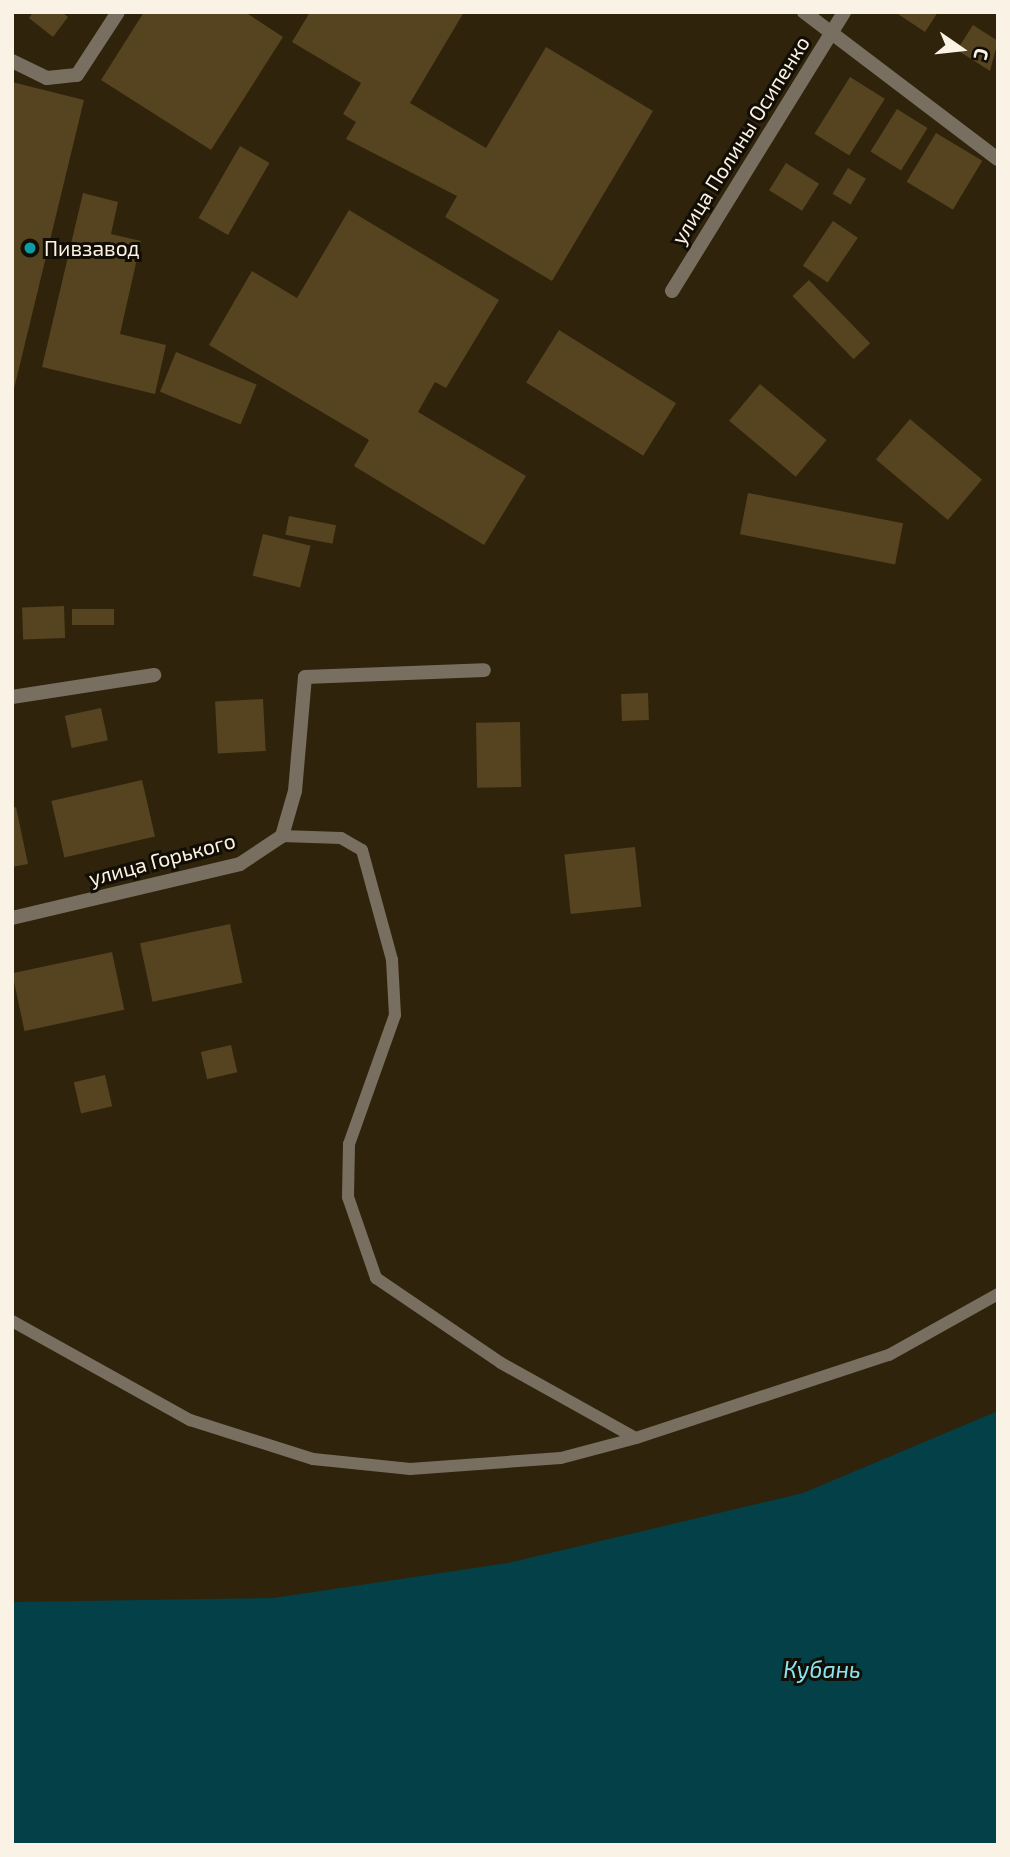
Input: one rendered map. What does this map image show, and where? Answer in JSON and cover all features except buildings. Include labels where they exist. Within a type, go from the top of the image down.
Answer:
[{"type":"street","points":[[12,61],[47,78],[77,75],[118,12]]},
{"type":"street","points":[[804,12],[828,36],[998,159]]},
{"type":"street","name":"улица Полины Осипенко","points":[[672,291],[844,12]]},
{"type":"street","points":[[282,836],[295,791],[304,677],[484,670]]},
{"type":"street","points":[[12,697],[154,675]]},
{"type":"street","name":"улица Горького","points":[[12,918],[240,864],[282,836]]},
{"type":"lane","points":[[282,836],[341,838],[362,849],[392,960],[395,1015],[349,1144],[348,1197],[376,1278],[501,1363],[636,1438]]},
{"type":"lane","points":[[12,1321],[190,1420],[313,1459],[410,1469],[561,1458],[636,1438],[889,1355],[998,1294]]},
{"type":"water","name":"Кубань","points":[[998,1411],[998,1845],[12,1845],[12,1602],[273,1598],[508,1563],[803,1493]]},
{"type":"place","name":"Пивзавод","points":[[30,248]]}]
